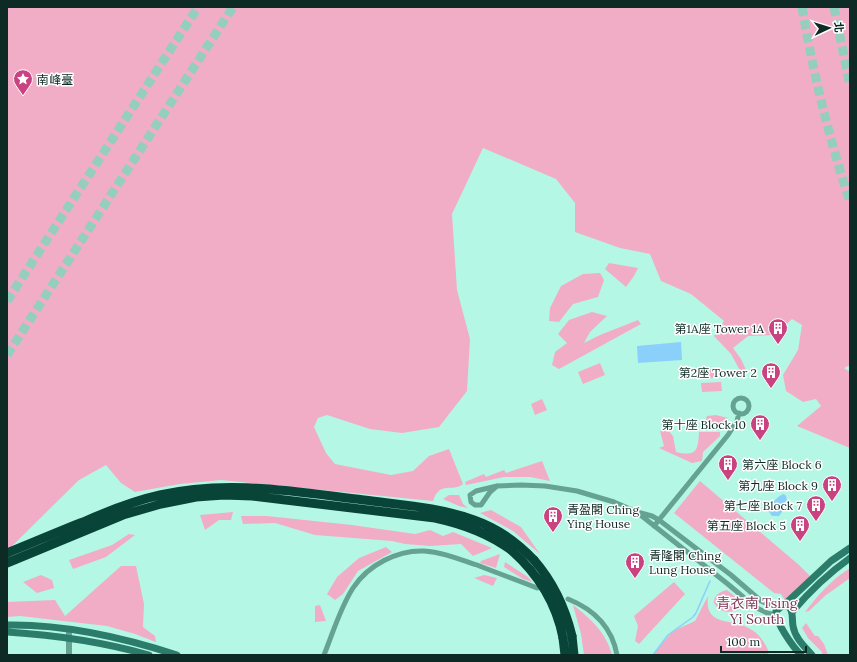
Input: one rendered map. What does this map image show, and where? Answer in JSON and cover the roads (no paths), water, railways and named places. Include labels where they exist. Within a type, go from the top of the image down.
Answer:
[{"type":"highway","points":[[7,563],[104,513],[142,499],[178,491],[214,487],[255,488],[436,510],[462,516],[485,524],[502,533],[517,543],[543,570],[557,593],[568,621],[568,637],[565,655]]},
{"type":"highway","points":[[7,553],[54,539],[144,508],[177,500],[224,496],[252,496],[420,516],[458,524],[490,536],[511,550],[528,566],[543,586],[568,637],[574,655]]},
{"type":"main road","points":[[801,655],[787,639],[777,618],[776,611],[831,561],[850,548]]},
{"type":"main road","points":[[777,618],[786,622],[810,592],[850,558]]},
{"type":"main road","points":[[782,606],[788,606],[792,615],[795,633],[812,655]]},
{"type":"main road","points":[[7,625],[90,631],[177,655]]},
{"type":"main road","points":[[7,632],[69,638],[119,647],[149,655]]},
{"type":"street","points":[[654,526],[728,435],[737,421],[739,413]]},
{"type":"street","points":[[497,486],[490,492],[481,505],[475,505],[471,502],[470,496],[473,492],[497,486],[533,485],[577,491],[614,502],[637,512],[652,516],[730,575],[761,601],[772,606],[782,606]]},
{"type":"street","points":[[637,512],[699,560],[755,607],[777,618]]},
{"type":"street","points":[[324,655],[343,607],[353,587],[373,567],[389,558],[407,552],[424,551],[448,555],[537,588]]},
{"type":"street","points":[[568,599],[584,606],[598,617],[612,638],[617,655]]},
{"type":"street","points":[[69,629],[69,655]]},
{"type":"water","points":[[681,342],[682,360],[638,363],[637,346]]},
{"type":"water","points":[[784,494],[788,505],[783,506],[782,512],[779,516],[772,516],[768,510],[769,508],[777,498]]},
{"type":"waterway","points":[[653,655],[668,635],[693,617],[710,581]]},
{"type":"tunnel","points":[[7,301],[198,7]]},
{"type":"tunnel","points":[[7,355],[233,7]]},
{"type":"tunnel","points":[[802,7],[822,105],[850,202]]},
{"type":"tunnel","points":[[834,7],[850,86]]},
{"type":"place","name":"南峰臺","points":[[23,96]]},
{"type":"place","name":"第1A座 Tower 1A","points":[[778,345]]},
{"type":"place","name":"第2座 Tower 2","points":[[771,389]]},
{"type":"place","name":"第十座 Block 10","points":[[760,441]]},
{"type":"place","name":"第六座 Block 6","points":[[728,481]]},
{"type":"place","name":"第九座 Block 9","points":[[832,502]]},
{"type":"place","name":"第七座 Block 7","points":[[816,522]]},
{"type":"place","name":"青盈閣 Ching Ying House","points":[[553,533]]},
{"type":"place","name":"第五座 Block 5","points":[[800,542]]},
{"type":"place","name":"青隆閣 Ching Lung House","points":[[635,579]]},
{"type":"district","name":"青衣南 Tsing Yi South","points":[[757,612]]}]
